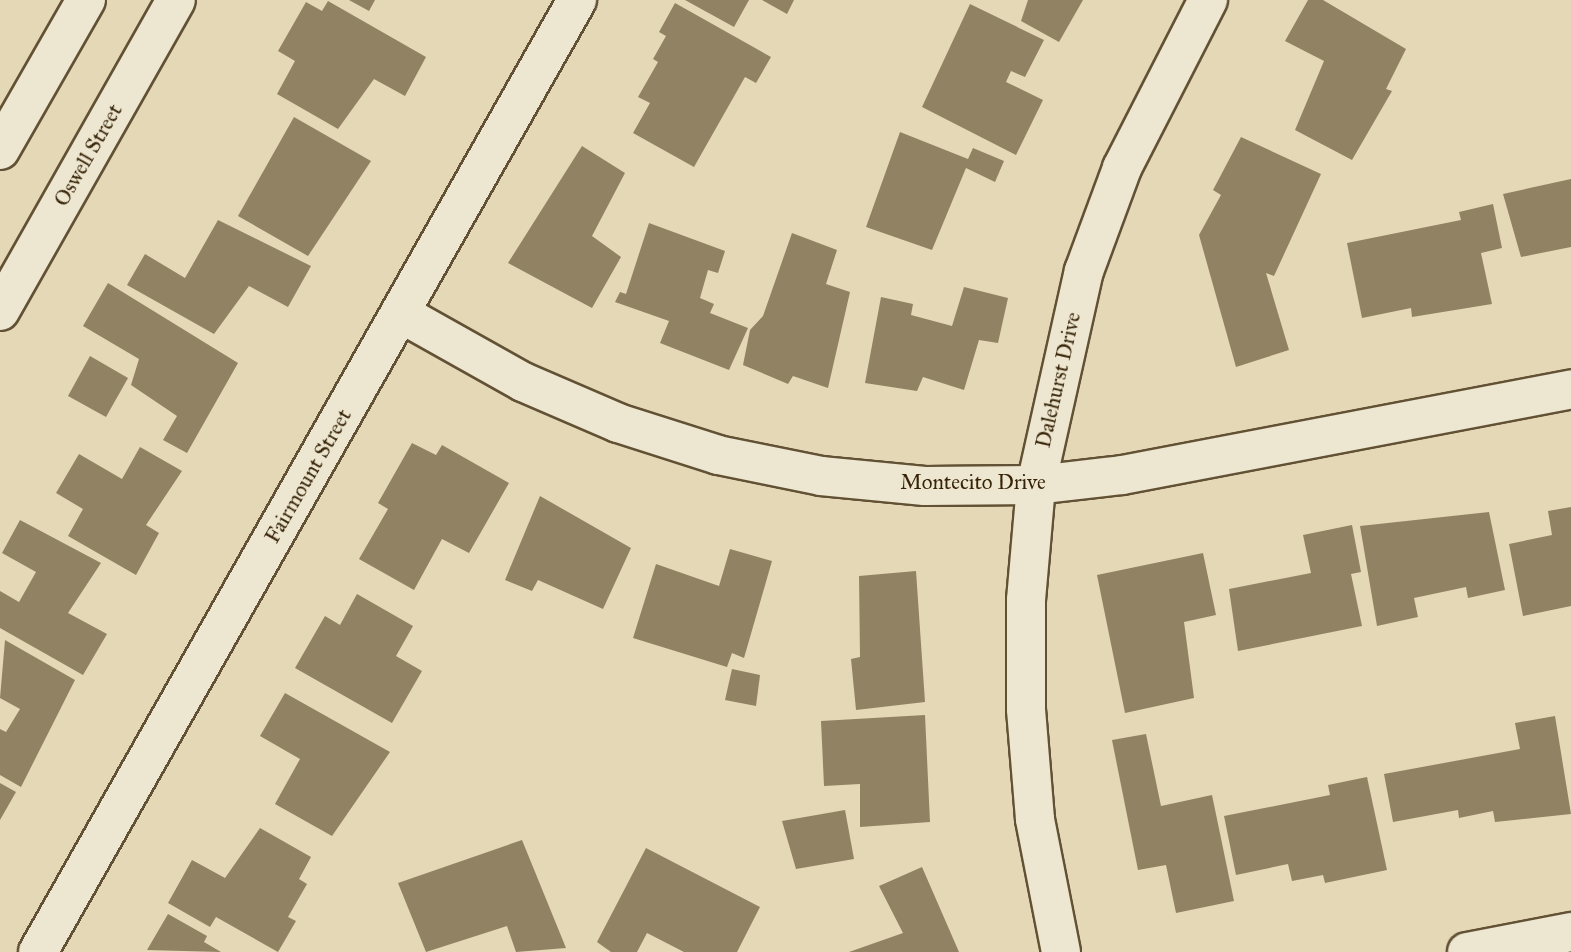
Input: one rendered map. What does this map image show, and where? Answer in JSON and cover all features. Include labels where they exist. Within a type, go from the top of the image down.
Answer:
[{"type":"street","points":[[0,150],[86,0]]},
{"type":"street","name":"Oswell Street","points":[[0,311],[176,0]]},
{"type":"street","name":"Fairmount Street","points":[[38,952],[577,0]]},
{"type":"street","name":"Dalehurst Drive","points":[[1062,952],[1035,818],[1026,709],[1026,600],[1036,485],[1084,271],[1122,169],[1208,0]]},
{"type":"street","name":"Montecito Drive","points":[[400,313],[523,382],[618,423],[718,455],[821,476],[925,486],[1036,485],[1122,475],[1571,389]]},
{"type":"street","points":[[1467,952],[1571,932]]},
{"type":"building","points":[[349,0],[375,0],[369,11]]},
{"type":"building","points":[[685,0],[749,0],[734,27]]},
{"type":"building","points":[[762,0],[794,0],[787,14]]},
{"type":"building","points":[[1028,0],[1083,0],[1059,42],[1021,21]]},
{"type":"building","points":[[1308,0],[1323,0],[1406,49],[1386,89],[1392,91],[1352,160],[1295,130],[1324,61],[1285,41]]},
{"type":"building","points":[[328,1],[426,57],[405,96],[374,79],[338,129],[277,94],[295,61],[278,51],[306,2],[322,11]]},
{"type":"building","points":[[675,3],[771,57],[756,83],[745,77],[694,167],[633,133],[650,103],[638,97],[658,62],[653,59],[666,36],[659,32]]},
{"type":"building","points":[[970,4],[1044,40],[1025,77],[1011,71],[1006,82],[1043,100],[1016,155],[922,107]]},
{"type":"building","points":[[294,117],[371,161],[308,256],[238,216]]},
{"type":"building","points":[[900,132],[968,159],[973,148],[1004,161],[995,182],[966,168],[932,250],[866,227]]},
{"type":"building","points":[[1241,137],[1321,174],[1274,276],[1266,273],[1289,350],[1236,367],[1199,235],[1221,195],[1213,190]]},
{"type":"building","points":[[582,146],[625,173],[592,236],[621,257],[592,308],[508,263]]},
{"type":"building","points":[[1571,179],[1571,247],[1521,257],[1503,194]]},
{"type":"building","points":[[1493,204],[1502,248],[1481,253],[1492,304],[1412,317],[1411,308],[1362,318],[1347,243],[1461,220],[1459,212]]},
{"type":"building","points":[[218,220],[311,266],[288,307],[249,286],[214,334],[127,285],[145,254],[185,278]]},
{"type":"building","points":[[649,223],[725,251],[718,273],[708,270],[700,298],[714,304],[710,313],[748,328],[729,370],[660,343],[669,321],[615,302],[620,292],[626,294]]},
{"type":"building","points":[[792,233],[837,250],[826,284],[850,292],[828,388],[793,376],[788,384],[743,365],[750,330],[763,316]]},
{"type":"building","points":[[108,283],[238,363],[187,453],[163,440],[177,416],[131,385],[139,359],[83,326]]},
{"type":"building","points":[[964,287],[1008,298],[998,343],[979,340],[964,390],[923,377],[917,391],[865,383],[881,297],[913,304],[911,315],[952,326]]},
{"type":"building","points":[[90,356],[128,378],[106,417],[68,396]]},
{"type":"building","points":[[412,443],[436,455],[442,445],[509,483],[469,553],[442,539],[414,590],[359,559],[388,509],[378,503]]},
{"type":"building","points":[[140,447],[182,471],[146,525],[159,533],[136,575],[68,536],[83,509],[56,493],[79,454],[122,479]]},
{"type":"building","points":[[540,496],[631,548],[603,609],[538,580],[532,591],[505,580]]},
{"type":"building","points":[[1571,507],[1571,606],[1523,616],[1509,544],[1552,535],[1548,511]]},
{"type":"building","points":[[1489,512],[1505,590],[1468,598],[1466,587],[1414,598],[1418,617],[1377,626],[1360,526]]},
{"type":"building","points":[[20,520],[101,563],[68,613],[107,634],[83,675],[0,628],[0,591],[19,602],[36,572],[2,553]]},
{"type":"building","points":[[1352,525],[1361,572],[1351,574],[1362,626],[1238,651],[1229,589],[1311,573],[1303,535]]},
{"type":"building","points":[[730,549],[772,561],[744,658],[732,653],[727,667],[633,638],[656,564],[719,586]]},
{"type":"building","points":[[1203,553],[1216,615],[1184,622],[1194,698],[1125,713],[1097,575]]},
{"type":"building","points":[[916,571],[925,702],[856,710],[851,659],[860,657],[859,576]]},
{"type":"building","points":[[357,594],[413,626],[396,656],[422,671],[392,723],[295,668],[325,616],[340,625]]},
{"type":"building","points":[[5,640],[75,680],[21,787],[0,775],[0,729],[6,732],[20,709],[0,698]]},
{"type":"building","points":[[732,669],[760,675],[756,706],[725,700]]},
{"type":"building","points":[[285,693],[390,752],[332,836],[275,804],[300,759],[260,736]]},
{"type":"building","points":[[925,715],[930,822],[860,827],[860,784],[824,786],[821,721]]},
{"type":"building","points":[[1555,716],[1571,814],[1495,822],[1493,811],[1459,818],[1458,810],[1393,822],[1384,774],[1520,749],[1515,723]]},
{"type":"building","points":[[1146,734],[1161,806],[1212,795],[1234,901],[1176,913],[1166,865],[1138,870],[1112,740]]},
{"type":"building","points":[[1367,777],[1387,870],[1325,883],[1323,875],[1292,881],[1288,864],[1236,875],[1224,816],[1330,795],[1328,785]]},
{"type":"building","points":[[0,783],[16,792],[0,820]]},
{"type":"building","points":[[845,810],[854,859],[796,869],[782,821]]},
{"type":"building","points":[[260,828],[311,857],[299,879],[307,884],[288,917],[296,921],[278,952],[216,917],[210,927],[168,903],[192,860],[225,878]]},
{"type":"building","points":[[522,840],[566,948],[516,952],[507,926],[426,952],[398,883]]},
{"type":"building","points":[[646,848],[760,907],[737,952],[684,952],[647,933],[637,952],[611,952],[597,942]]},
{"type":"building","points":[[922,867],[959,952],[849,952],[903,933],[879,886]]},
{"type":"building","points":[[168,914],[207,936],[204,942],[221,952],[147,950]]}]
